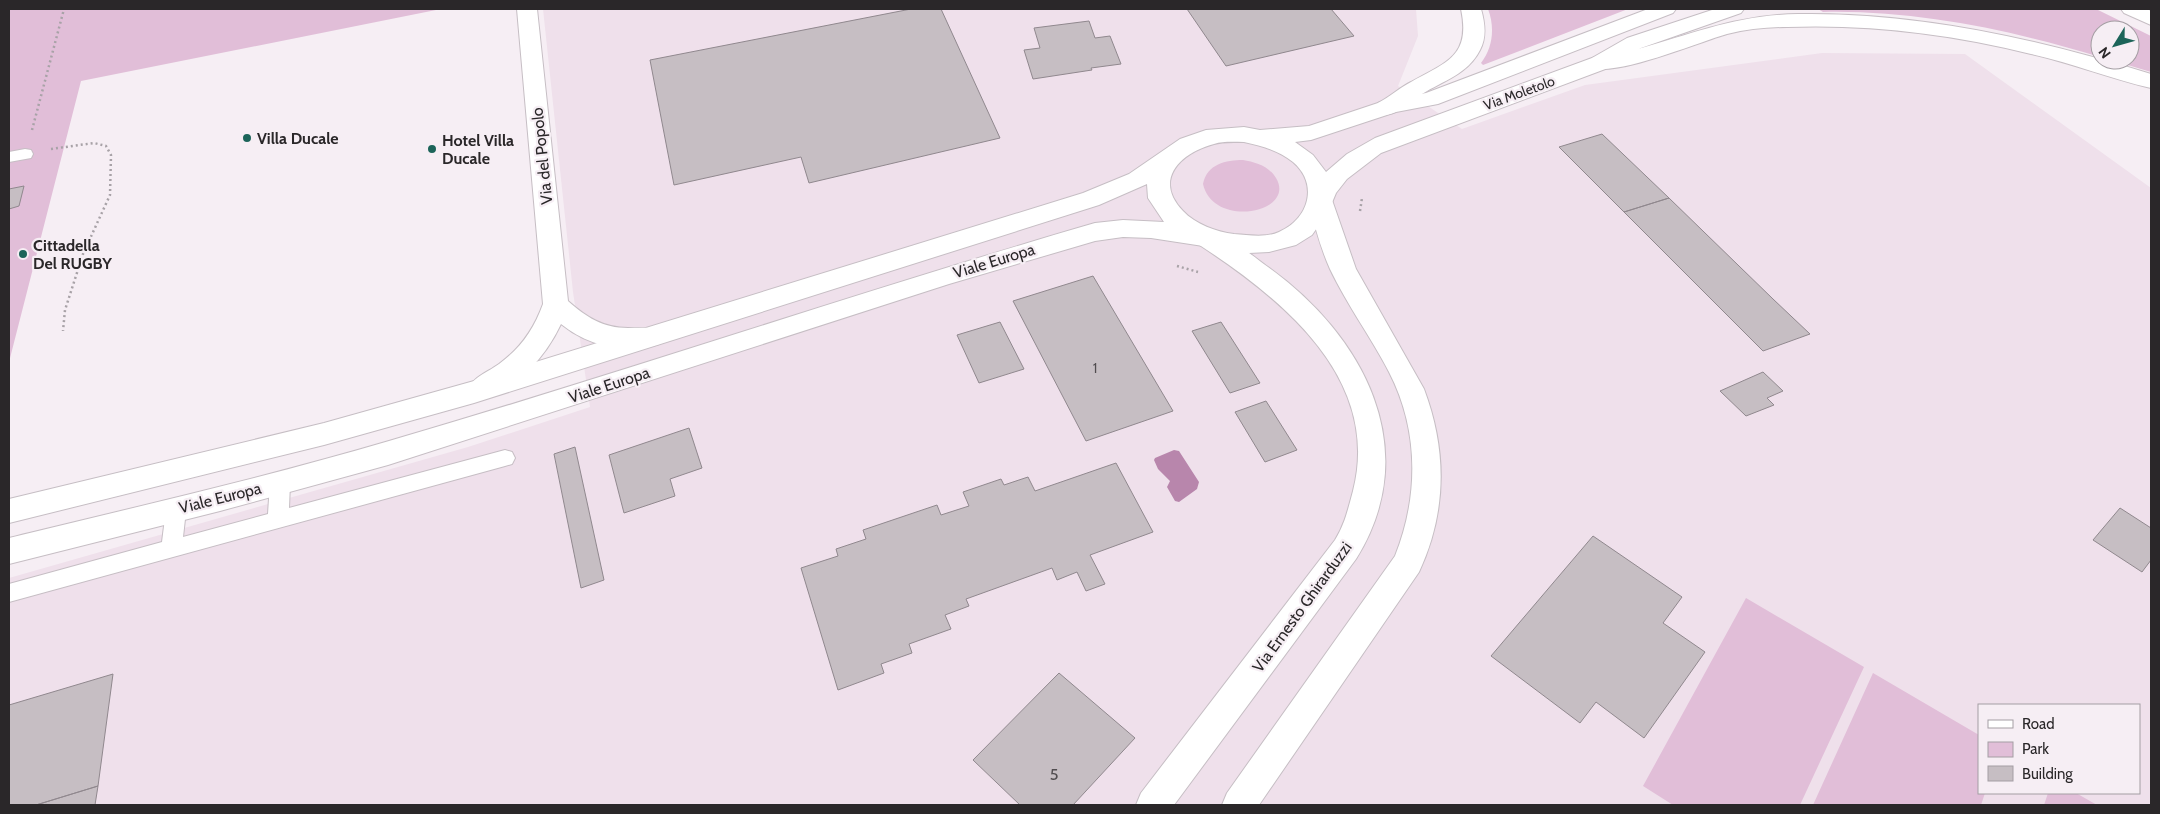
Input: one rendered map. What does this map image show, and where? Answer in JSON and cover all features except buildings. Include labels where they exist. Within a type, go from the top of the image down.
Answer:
[{"type":"main road","name":"Via del Popolo","points":[[474,392],[503,377],[521,364],[538,344],[550,322],[556,304],[528,9]]},
{"type":"main road","points":[[1386,108],[1449,71],[1465,58],[1471,50],[1475,34],[1471,9]]},
{"type":"main road","name":"Via Moletolo","points":[[1666,9],[1436,97],[1386,108],[1312,133],[1279,137],[1219,134],[1195,139],[1180,147],[1162,165],[1157,183],[1161,202],[1174,219],[1206,238],[1227,244],[1248,245],[1280,239],[1306,225],[1313,217],[1330,182],[1338,173],[1359,156],[1383,143],[1600,63],[1634,44],[1734,9]]},
{"type":"main road","points":[[2131,9],[2151,19]]},
{"type":"main road","points":[[1600,63],[1641,55],[1699,34],[1736,26],[1775,21],[1838,20],[1898,24],[1997,39],[2076,58],[2151,81]]},
{"type":"main road","name":"Via Moletolo","points":[[1245,134],[1282,144],[1302,157],[1309,164],[1319,182],[1320,200]]},
{"type":"main road","name":"Viale Europa","points":[[9,511],[324,434],[474,392],[1091,199],[1137,180],[1168,157]]},
{"type":"main road","points":[[1239,805],[1408,563],[1421,528],[1427,494],[1427,459],[1417,406],[1404,373],[1344,270],[1330,239],[1320,200]]},
{"type":"main road","name":"Viale Europa","points":[[9,551],[280,483],[503,418],[942,277],[1083,235],[1106,230],[1138,228],[1206,238]]},
{"type":"main road","name":"Via Ernesto Ghirarduzzi","points":[[1153,805],[1333,569],[1358,528],[1373,465],[1365,404],[1338,350],[1312,318],[1282,290],[1247,263],[1206,238]]},
{"type":"main road","points":[[556,304],[568,317],[585,329],[610,338],[627,340],[650,337]]},
{"type":"lane","points":[[9,157],[25,154]]},
{"type":"lane","points":[[9,593],[505,458]]},
{"type":"lane","points":[[278,521],[280,483]]},
{"type":"lane","points":[[171,550],[176,510]]},
{"type":"path","points":[[63,331],[62,324],[65,310],[83,254],[93,228],[110,195],[111,155],[106,146],[94,143],[25,154],[64,9]]},
{"type":"shaded area","points":[[543,9],[1416,9],[1418,36],[1398,86],[1462,129],[1585,85],[1822,53],[1965,54],[2151,188],[2151,805],[9,805],[9,578],[468,447],[590,407],[573,292]]},
{"type":"shaded area","points":[[1174,450],[1179,451],[1199,482],[1197,489],[1179,502],[1175,501],[1167,487],[1170,481],[1158,469],[1154,460]]},
{"type":"green space","name":"Cittadella Del RUGBY","points":[[9,9],[441,9],[81,81],[9,362]]},
{"type":"green space","points":[[1488,9],[1628,9],[1483,65],[1481,63],[1488,51],[1492,37],[1492,23]]},
{"type":"green space","points":[[1818,9],[2096,9],[2118,20],[2090,20],[2090,54],[1998,30],[1928,18],[1858,12],[1823,12]]},
{"type":"green space","points":[[2140,31],[2151,36],[2151,72],[2140,69]]},
{"type":"green space","points":[[1243,160],[1257,163],[1270,170],[1276,178],[1279,190],[1275,200],[1265,207],[1251,211],[1236,211],[1222,207],[1210,198],[1203,184],[1205,177],[1218,164]]},
{"type":"green space","points":[[1746,598],[1864,667],[1800,805],[1673,805],[1643,786]]},
{"type":"green space","points":[[1873,673],[1978,734],[1978,794],[1985,794],[1981,805],[1813,805]]},
{"type":"green space","points":[[2048,794],[2078,794],[2097,805],[2044,805]]},
{"type":"place","name":"Villa Ducale","points":[[247,138]]},
{"type":"place","name":"Hotel Villa Ducale","points":[[432,149]]},
{"type":"place","name":"Cittadella Del RUGBY","points":[[23,254]]}]
